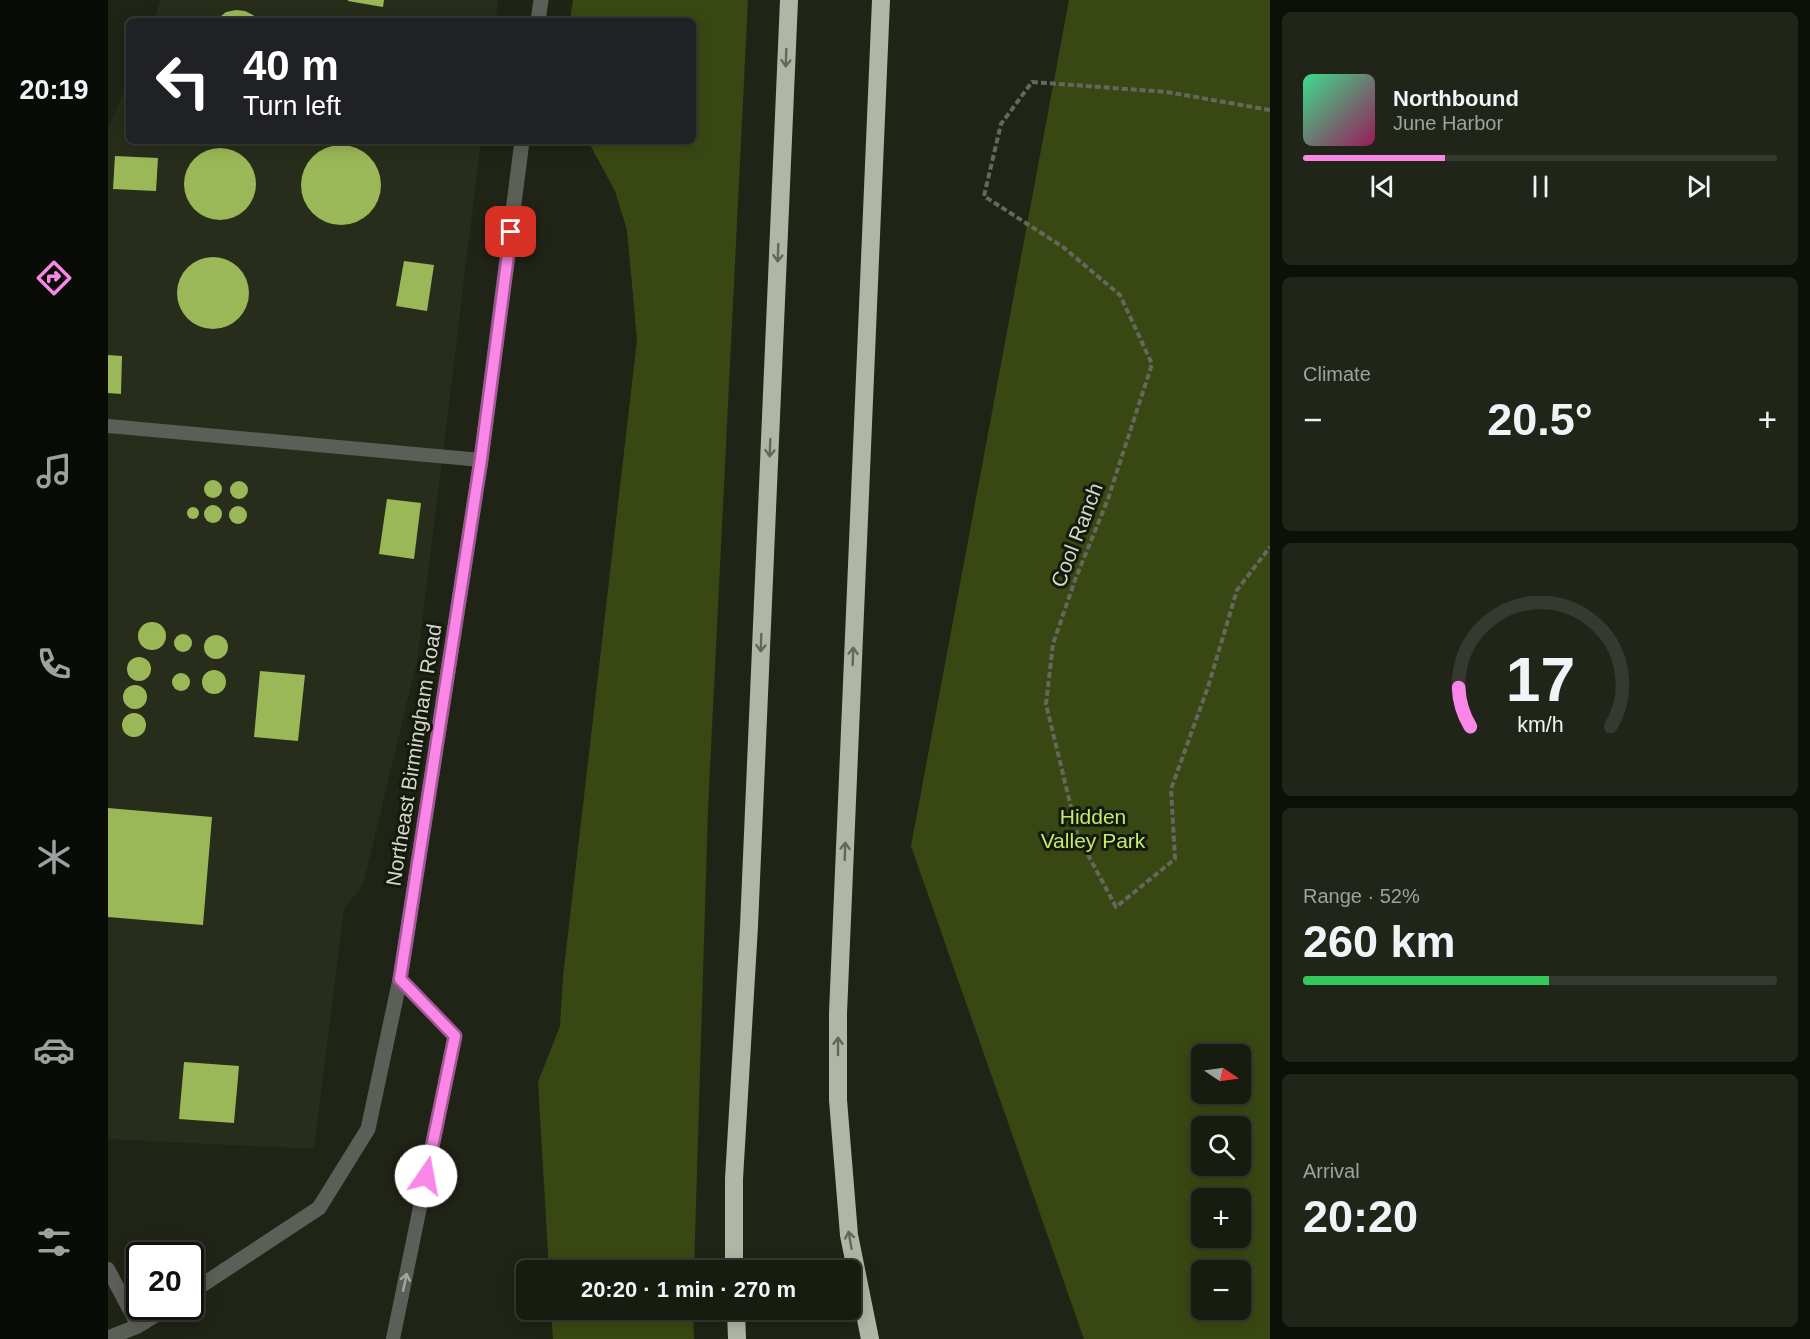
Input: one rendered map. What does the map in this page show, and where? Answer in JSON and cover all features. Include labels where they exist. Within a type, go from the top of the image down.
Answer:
[{"type":"highway","points":[[734,1260],[734,1179],[750,927],[789,0]]},
{"type":"highway","points":[[870,1339],[849,1235],[840,1123],[838,1024],[880,0]]},
{"type":"highway","points":[[737,1320],[738,1339]]},
{"type":"street","points":[[538,18],[541,0]]},
{"type":"street","name":"Northeast Birmingham Road","points":[[204,1285],[319,1208],[368,1128],[400,979],[481,459],[522,144]]},
{"type":"street","points":[[108,1338],[148,1320]]},
{"type":"street","points":[[128,1339],[138,1326]]},
{"type":"lane","points":[[108,426],[481,459]]},
{"type":"lane","points":[[393,1339],[455,1036],[400,979]]},
{"type":"lane","points":[[108,1269],[138,1326]]},
{"type":"path","name":"Cool Ranch","points":[[1270,110],[1167,92],[1032,82],[1001,124],[984,196],[1063,247],[1120,295],[1152,364],[1108,498],[1075,580],[1053,644],[1046,705],[1077,836],[1116,907],[1175,859],[1171,789],[1208,687],[1237,590],[1270,548]]},
{"type":"shaded area","points":[[161,0],[498,0],[496,18],[154,18]]},
{"type":"shaded area","points":[[126,86],[126,144],[481,144],[418,657],[363,885],[344,909],[314,1149],[108,1139],[108,130]]},
{"type":"green space","points":[[573,0],[748,0],[708,809],[694,1260],[548,1260],[538,1082],[560,1026],[563,977],[637,340],[627,230],[615,191],[590,144],[696,144],[696,18],[570,18]]},
{"type":"green space","name":"Hidden Valley Park","points":[[1069,0],[1270,0],[1270,1339],[1084,1339],[911,846]]},
{"type":"green space","points":[[552,1320],[693,1320],[694,1339],[553,1339]]},
{"type":"building","points":[[348,0],[384,0],[383,7]]},
{"type":"building","points":[[245,11],[256,18],[219,18],[226,12]]},
{"type":"building","points":[[341,145],[356,148],[369,157],[378,170],[381,185],[378,200],[369,213],[356,222],[341,225],[326,222],[313,213],[304,200],[301,185],[304,170],[313,157],[326,148]]},
{"type":"building","points":[[227,148],[246,158],[254,170],[256,184],[254,198],[246,210],[234,218],[213,220],[194,210],[186,198],[184,177],[194,158],[206,150]]},
{"type":"building","points":[[115,156],[158,158],[156,191],[113,189]]},
{"type":"building","points":[[220,257],[239,267],[247,279],[249,293],[247,307],[239,319],[227,327],[206,329],[187,319],[179,307],[177,286],[187,267],[199,259]]},
{"type":"building","points":[[404,261],[434,265],[427,311],[396,306]]},
{"type":"building","points":[[108,355],[122,356],[121,394],[108,393]]},
{"type":"building","points":[[209,480],[217,480],[222,485],[220,496],[209,498],[204,493],[204,485]]},
{"type":"building","points":[[235,481],[243,481],[248,486],[246,497],[235,499],[230,494],[230,486]]},
{"type":"building","points":[[387,499],[421,503],[414,559],[379,554]]},
{"type":"building","points":[[209,505],[217,505],[222,510],[220,521],[209,523],[204,518],[204,510]]},
{"type":"building","points":[[234,506],[242,506],[247,511],[245,522],[234,524],[229,519],[229,511]]},
{"type":"building","points":[[195,507],[198,508],[198,518],[191,519],[188,518],[187,511],[188,508]]},
{"type":"building","points":[[152,622],[162,626],[166,636],[162,646],[152,650],[142,646],[138,636],[142,626]]},
{"type":"building","points":[[179,634],[187,634],[192,639],[190,650],[179,652],[174,647],[174,639]]},
{"type":"building","points":[[216,635],[221,636],[227,642],[227,652],[221,658],[216,659],[211,658],[205,652],[204,647],[205,642],[211,636]]},
{"type":"building","points":[[139,657],[144,658],[150,664],[150,674],[144,680],[139,681],[134,680],[128,674],[127,669],[128,664],[134,658]]},
{"type":"building","points":[[214,670],[219,671],[225,677],[225,687],[219,693],[214,694],[209,693],[203,687],[202,682],[203,677],[209,671]]},
{"type":"building","points":[[260,671],[305,675],[298,741],[254,737]]},
{"type":"building","points":[[177,673],[185,673],[190,678],[188,689],[177,691],[172,686],[172,678]]},
{"type":"building","points":[[135,685],[140,686],[146,692],[146,702],[140,708],[135,709],[130,708],[124,702],[123,697],[124,692],[130,686]]},
{"type":"building","points":[[134,713],[139,714],[145,720],[145,730],[139,736],[134,737],[129,736],[123,730],[122,725],[123,720],[129,714]]},
{"type":"building","points":[[108,808],[212,817],[203,925],[108,917]]},
{"type":"building","points":[[184,1062],[239,1066],[234,1123],[179,1119]]},
{"type":"route","points":[[426,1176],[455,1036],[400,979],[481,459],[511,232]]}]
